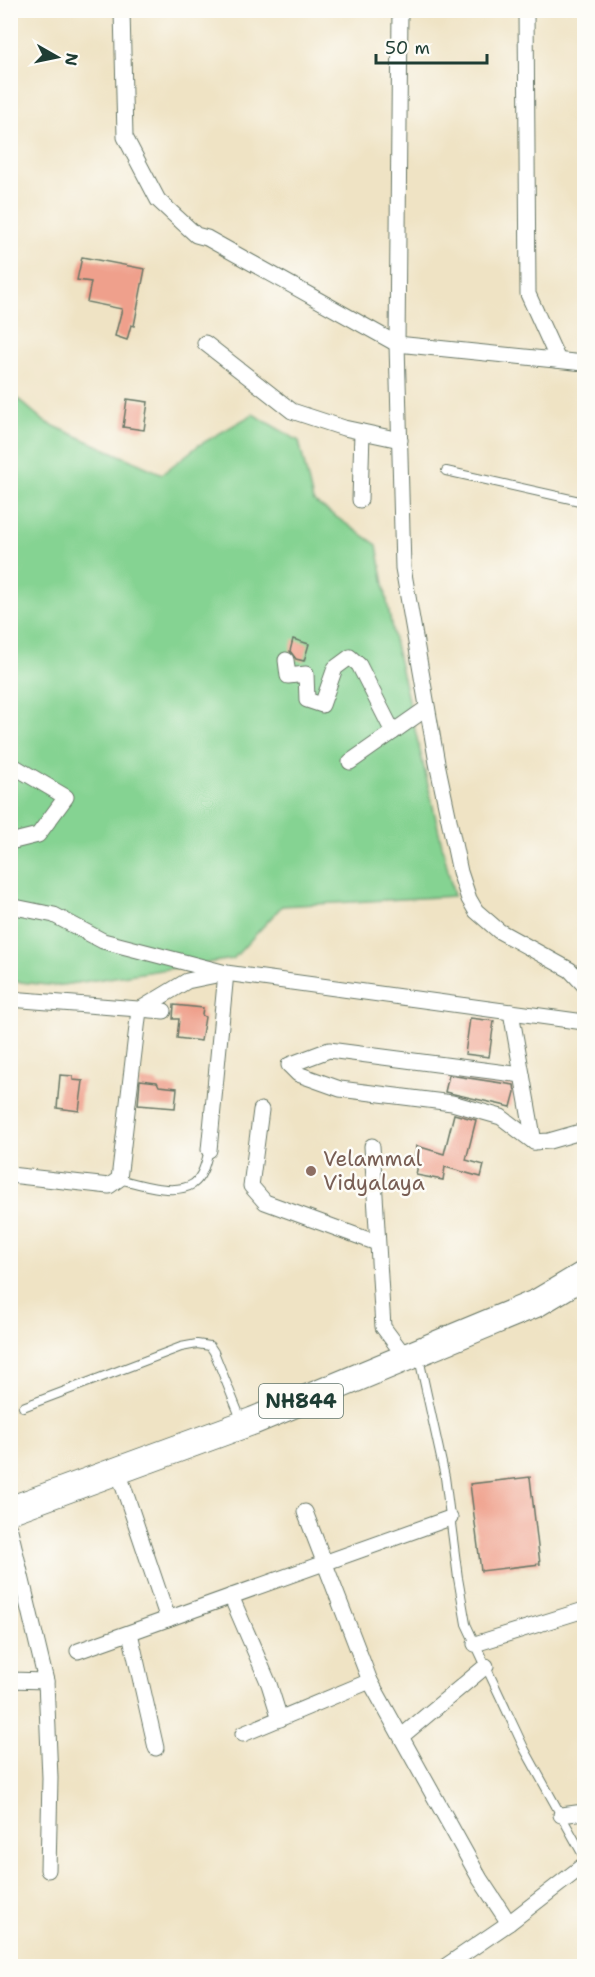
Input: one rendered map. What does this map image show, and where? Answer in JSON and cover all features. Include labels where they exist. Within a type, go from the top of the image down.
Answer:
[{"type":"highway","name":"NH844","points":[[10,1510],[244,1425],[537,1303],[585,1275]]},
{"type":"street","points":[[122,10],[125,137],[158,200],[196,235],[207,238],[397,344],[585,363]]},
{"type":"street","points":[[400,10],[397,344],[403,568],[427,708],[458,861],[469,899],[476,911],[499,931],[570,970],[585,985]]},
{"type":"street","points":[[526,10],[528,294],[558,360]]},
{"type":"street","points":[[205,342],[292,411],[362,432],[400,440]]},
{"type":"street","points":[[360,500],[362,432]]},
{"type":"street","points":[[286,660],[288,676],[306,674],[307,700],[322,705],[335,668],[350,657],[359,664],[393,732]]},
{"type":"street","points":[[350,762],[427,708]]},
{"type":"street","points":[[10,764],[66,797],[38,835],[10,842]]},
{"type":"street","points":[[10,906],[54,915],[103,941],[226,973],[585,1022]]},
{"type":"street","points":[[139,1010],[186,981],[226,973]]},
{"type":"street","points":[[209,1150],[226,973]]},
{"type":"street","points":[[10,999],[164,1011]]},
{"type":"street","points":[[10,1175],[109,1186],[119,1179],[139,1010]]},
{"type":"street","points":[[511,1012],[534,1142]]},
{"type":"street","points":[[522,1075],[329,1050],[289,1065],[298,1074],[340,1089],[452,1103],[501,1117],[534,1142],[549,1141],[585,1131]]},
{"type":"street","points":[[261,1110],[251,1186],[265,1202],[378,1244]]},
{"type":"street","points":[[372,1146],[382,1327],[412,1355]]},
{"type":"street","points":[[118,1471],[168,1619]]},
{"type":"street","points":[[305,1512],[370,1681],[480,1879],[509,1923]]},
{"type":"street","points":[[78,1651],[450,1518]]},
{"type":"street","points":[[10,1530],[46,1681],[50,1778],[48,1870]]},
{"type":"street","points":[[231,1596],[269,1684],[280,1719]]},
{"type":"street","points":[[475,1644],[585,1610]]},
{"type":"street","points":[[130,1633],[156,1749]]},
{"type":"street","points":[[402,1736],[486,1666]]},
{"type":"street","points":[[10,1680],[46,1681]]},
{"type":"street","points":[[243,1734],[370,1681]]},
{"type":"street","points":[[561,1815],[585,1812]]},
{"type":"street","points":[[446,1966],[509,1923],[585,1865]]},
{"type":"lane","points":[[446,471],[585,501]]},
{"type":"lane","points":[[119,1179],[152,1188],[175,1189],[193,1184],[202,1172],[209,1150]]},
{"type":"lane","points":[[23,1407],[181,1347],[204,1344],[210,1346],[214,1352],[244,1425]]},
{"type":"lane","points":[[412,1355],[445,1477],[466,1624],[525,1750],[585,1857]]},
{"type":"green space","points":[[10,392],[45,422],[162,474],[199,445],[253,414],[299,441],[313,501],[377,545],[394,640],[454,896],[282,906],[233,959],[56,986],[11,981]]},
{"type":"building","points":[[82,257],[145,269],[134,326],[131,325],[127,340],[115,336],[122,309],[87,302],[91,282],[77,280]]},
{"type":"building","points":[[127,399],[148,402],[144,430],[123,427]]},
{"type":"building","points":[[293,639],[309,644],[304,661],[296,659],[290,651]]},
{"type":"building","points":[[174,1005],[203,1008],[202,1015],[205,1017],[201,1041],[177,1038],[179,1019],[173,1019]]},
{"type":"building","points":[[470,1018],[494,1021],[489,1057],[465,1054]]},
{"type":"building","points":[[60,1075],[73,1076],[73,1080],[83,1081],[79,1111],[57,1108]]},
{"type":"building","points":[[449,1075],[514,1085],[515,1092],[511,1107],[445,1092]]},
{"type":"building","points":[[140,1080],[157,1082],[159,1086],[177,1088],[175,1108],[138,1105]]},
{"type":"building","points":[[454,1114],[476,1120],[466,1160],[484,1165],[481,1177],[445,1167],[443,1180],[416,1175],[419,1159],[414,1158],[417,1146],[444,1154]]},
{"type":"building","points":[[530,1477],[540,1564],[481,1571],[470,1484]]},
{"type":"place","name":"Velammal Vidyalaya","points":[[311,1171]]}]
